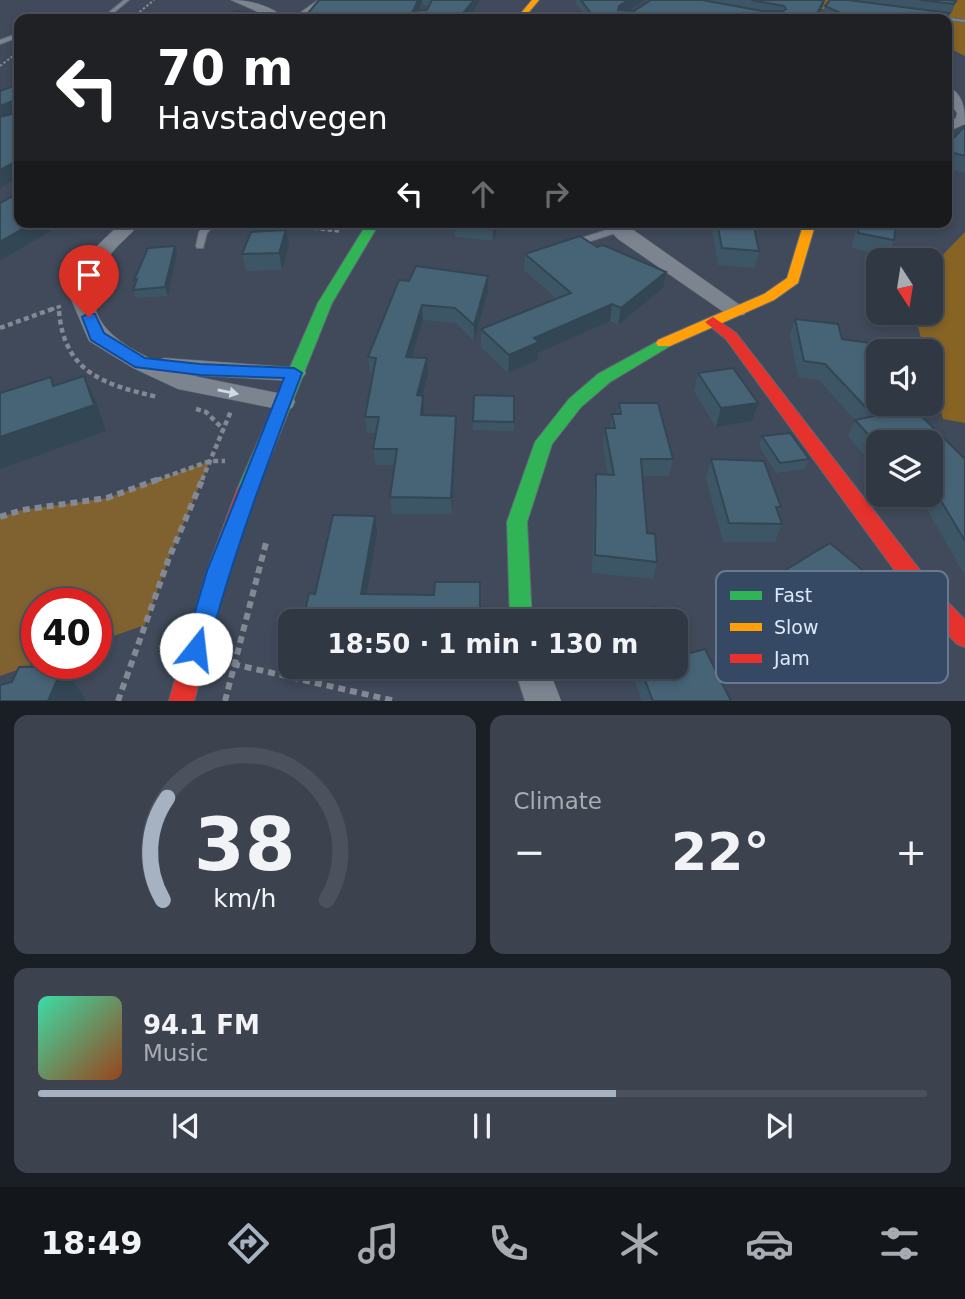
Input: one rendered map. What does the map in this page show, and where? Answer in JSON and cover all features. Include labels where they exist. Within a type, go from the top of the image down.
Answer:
[{"type":"street","points":[[303,14],[324,0]]},
{"type":"street","points":[[523,14],[536,0]]},
{"type":"street","points":[[246,1],[271,14]]},
{"type":"street","points":[[952,97],[964,113],[962,120],[952,125]]},
{"type":"street","points":[[126,228],[103,251],[86,279],[81,299],[97,336],[141,363],[186,383],[283,402]]},
{"type":"street","points":[[181,701],[218,571],[257,461],[325,303],[370,228]]},
{"type":"street","points":[[618,228],[736,310]]},
{"type":"street","points":[[521,609],[517,522],[544,442],[575,402],[604,378],[657,346],[769,297],[793,280],[808,228]]},
{"type":"street","points":[[713,322],[731,336],[908,571]]},
{"type":"street","points":[[141,363],[200,369],[294,373]]},
{"type":"street","points":[[948,618],[965,636]]},
{"type":"street","points":[[535,679],[543,701]]},
{"type":"lane","points":[[109,14],[127,0]]},
{"type":"lane","points":[[200,246],[203,232],[207,228]]},
{"type":"lane","points":[[566,246],[610,228]]},
{"type":"path","points":[[138,14],[154,0]]},
{"type":"path","points":[[313,228],[341,231]]},
{"type":"path","points":[[2,325],[81,299]]},
{"type":"path","points":[[118,701],[169,558],[238,394]]},
{"type":"path","points":[[0,517],[22,510],[107,498],[210,461],[257,461]]},
{"type":"path","points":[[225,701],[268,537]]},
{"type":"path","points":[[233,664],[395,701]]},
{"type":"shaded area","points":[[783,0],[965,0],[965,56],[952,50],[952,14],[844,14]]},
{"type":"shaded area","points":[[965,232],[965,423],[943,419],[943,339],[921,339],[918,326],[943,326],[943,255]]},
{"type":"shaded area","points":[[210,461],[169,558],[145,625],[112,636],[112,588],[21,588],[21,669],[0,676],[0,517],[22,510],[107,498]]},
{"type":"building","points":[[319,0],[418,0],[413,11],[427,10],[432,0],[474,0],[462,14],[307,14]]},
{"type":"building","points":[[581,0],[629,0],[619,6],[618,10],[634,11],[651,0],[702,0],[762,11],[783,11],[786,9],[784,6],[751,0],[824,0],[817,14],[591,14]]},
{"type":"building","points":[[830,0],[848,0],[949,13],[842,14],[825,6]]},
{"type":"building","points":[[920,0],[946,0],[956,1],[954,4]]},
{"type":"building","points":[[237,11],[260,14],[229,14]]},
{"type":"building","points":[[14,86],[14,102],[0,106],[0,91]]},
{"type":"building","points":[[14,114],[14,163],[0,170],[0,117]]},
{"type":"building","points":[[965,126],[965,156],[952,152],[952,140]]},
{"type":"building","points":[[14,198],[14,228],[24,228],[0,242],[0,203]]},
{"type":"building","points":[[718,228],[754,228],[759,251],[722,248]]},
{"type":"building","points":[[858,228],[895,228],[894,240],[858,233]]},
{"type":"building","points":[[286,230],[279,253],[242,254],[251,232]]},
{"type":"building","points":[[580,236],[597,247],[603,245],[666,272],[621,308],[612,304],[534,338],[539,342],[509,355],[481,329],[571,293],[525,254]]},
{"type":"building","points":[[175,246],[165,287],[133,290],[137,279],[134,280],[148,248]]},
{"type":"building","points":[[416,266],[488,276],[474,325],[455,308],[422,305],[406,357],[427,358],[417,395],[423,396],[421,415],[456,416],[451,498],[390,497],[397,449],[373,449],[379,417],[365,417],[376,358],[368,357],[399,280],[409,281]]},
{"type":"building","points":[[795,319],[838,324],[842,339],[866,342],[866,408],[825,364],[804,361]]},
{"type":"building","points":[[733,368],[758,403],[721,408],[698,373]]},
{"type":"building","points":[[84,376],[94,405],[0,437],[0,393],[51,377],[53,386]]},
{"type":"building","points":[[474,395],[514,396],[514,422],[473,421]]},
{"type":"building","points":[[619,403],[658,403],[673,459],[641,459],[647,533],[655,534],[657,562],[595,555],[596,474],[614,475],[605,428],[615,428],[612,414],[621,414]]},
{"type":"building","points":[[874,416],[921,416],[935,430],[866,432],[855,420]]},
{"type":"building","points":[[790,433],[809,459],[780,463],[762,436]]},
{"type":"building","points":[[943,437],[965,459],[965,541],[943,504]]},
{"type":"building","points":[[711,459],[764,461],[781,507],[776,507],[782,524],[729,523]]},
{"type":"building","points":[[333,515],[375,516],[361,594],[434,595],[435,582],[480,582],[480,609],[306,609],[309,593],[315,594]]},
{"type":"building","points":[[830,543],[864,571],[784,571]]},
{"type":"building","points":[[705,649],[716,671],[716,683],[722,683],[731,701],[653,701],[645,679],[688,679],[688,654]]},
{"type":"building","points":[[19,667],[21,679],[57,679],[48,701],[0,701],[0,685],[12,682]]},
{"type":"traffic: fast","points":[[247,490],[325,303],[370,228]]},
{"type":"traffic: fast","points":[[521,609],[517,522],[544,442],[575,403],[604,378],[664,343]]},
{"type":"traffic: slow","points":[[523,14],[536,0]]},
{"type":"traffic: slow","points":[[664,343],[769,297],[793,280],[808,228]]},
{"type":"traffic: jam","points":[[713,322],[731,336],[908,571]]},
{"type":"traffic: jam","points":[[181,701],[218,571],[247,490]]},
{"type":"traffic: jam","points":[[948,618],[965,636]]},
{"type":"route","points":[[89,317],[97,336],[141,363],[200,369],[294,373],[257,461],[218,571],[196,649]]}]
